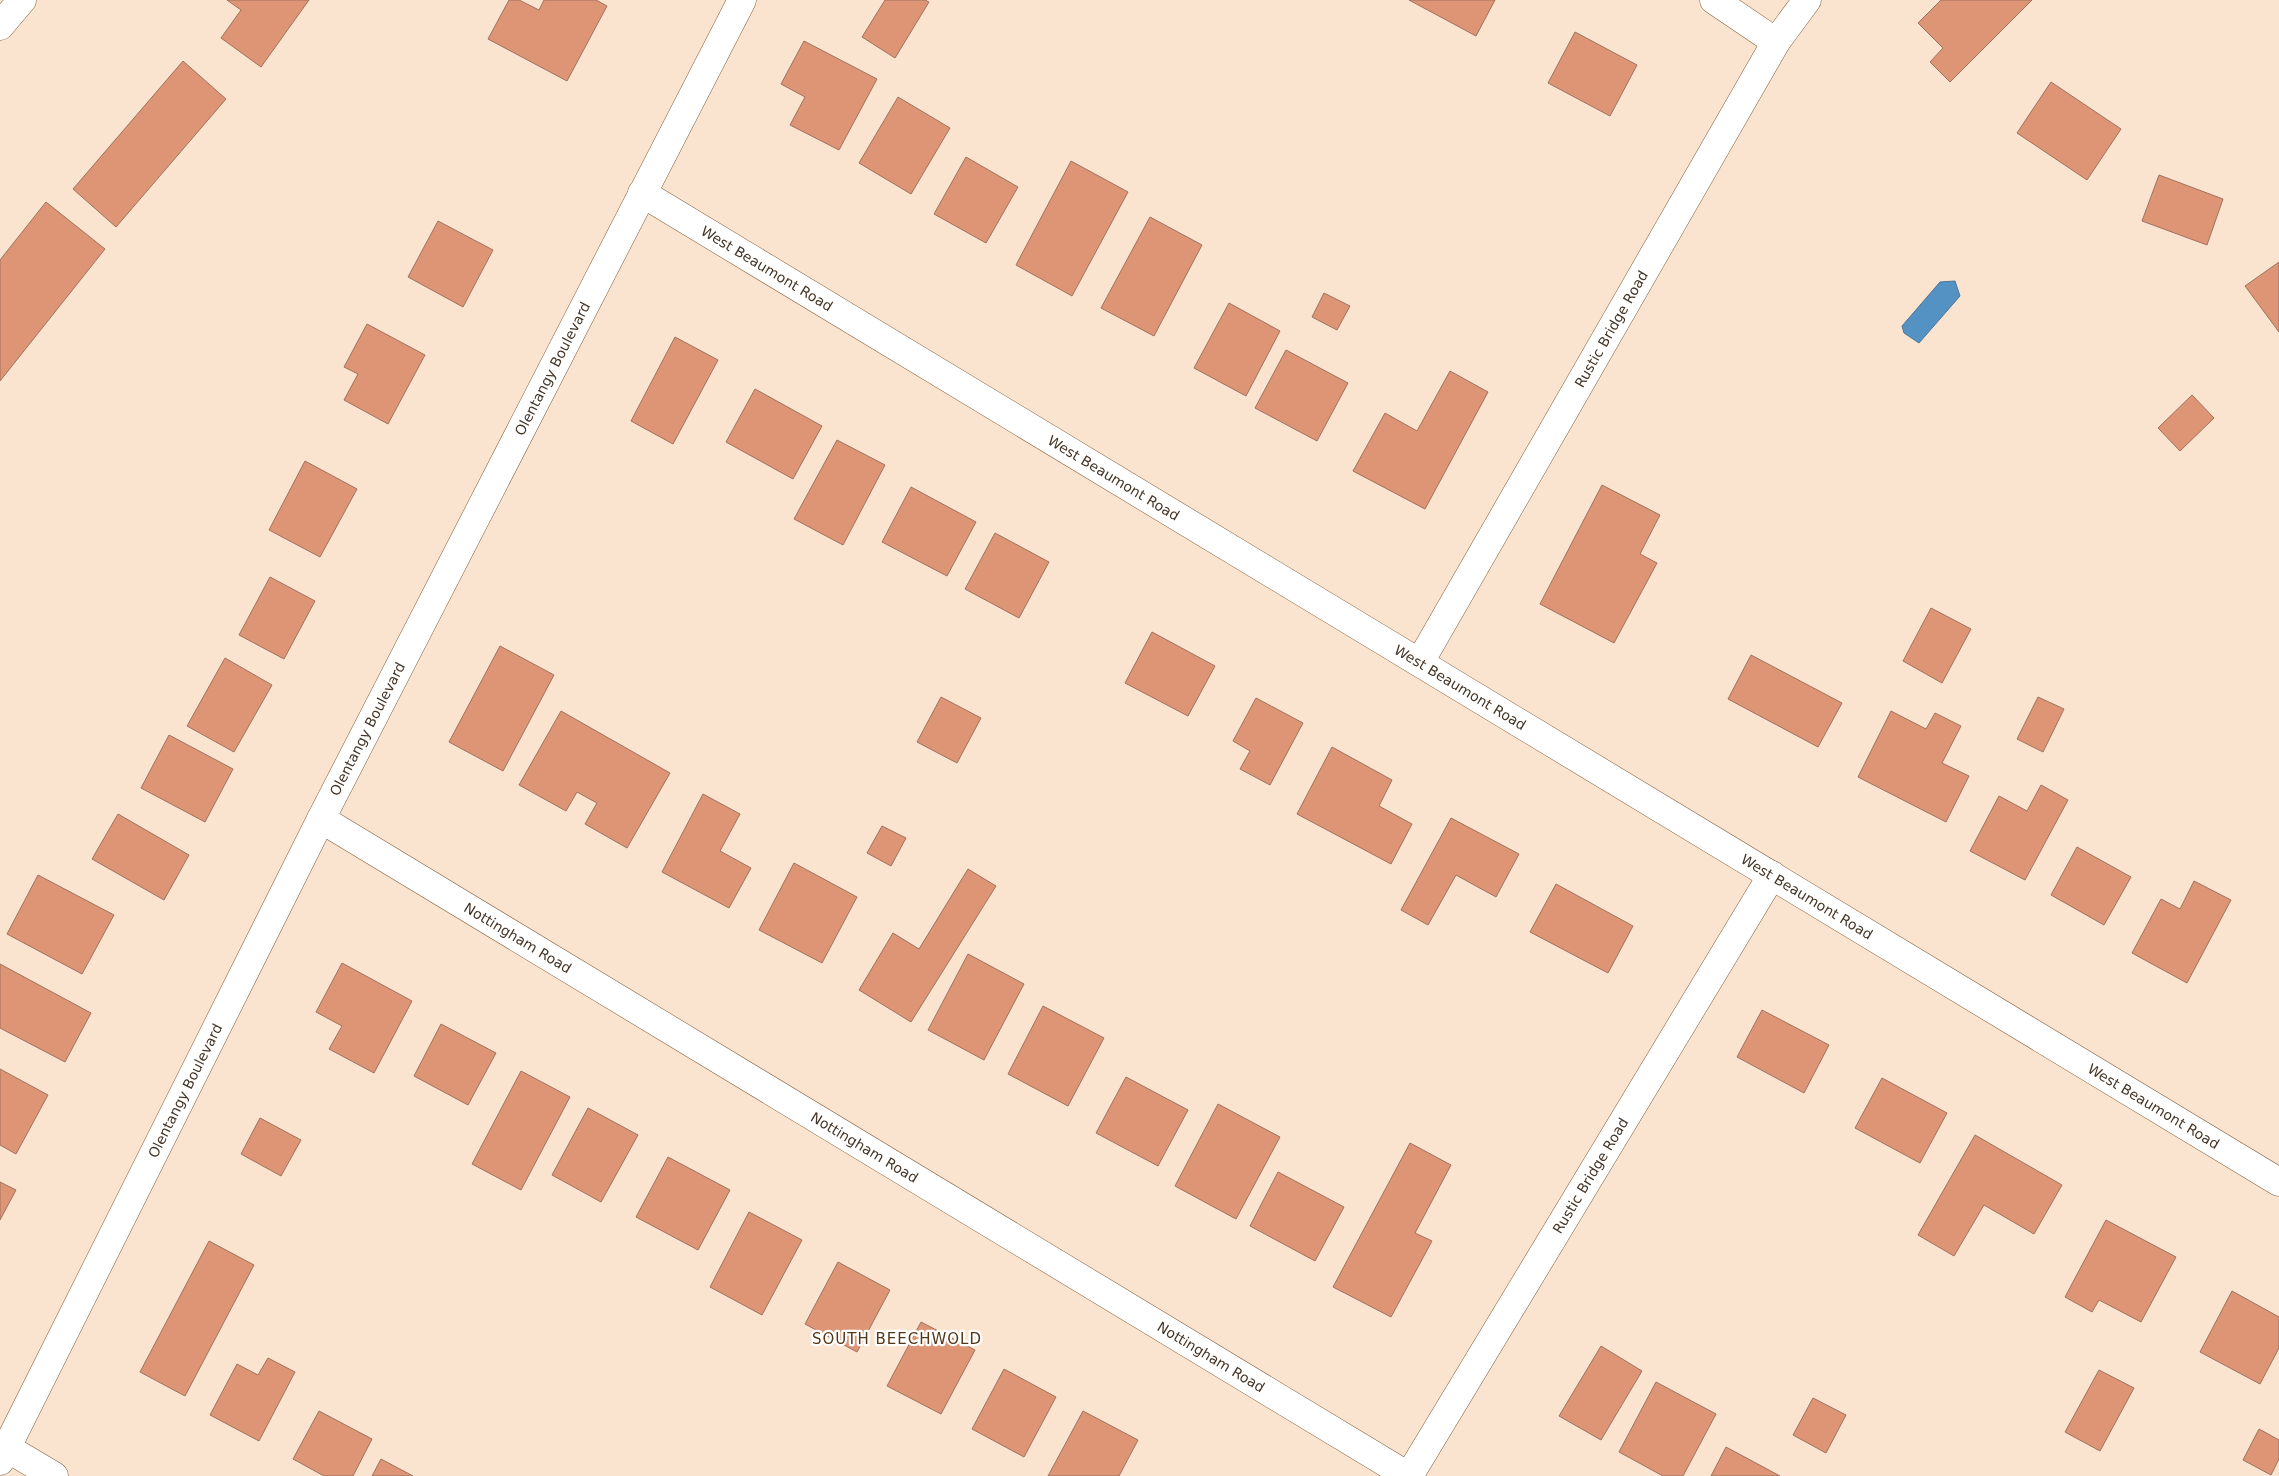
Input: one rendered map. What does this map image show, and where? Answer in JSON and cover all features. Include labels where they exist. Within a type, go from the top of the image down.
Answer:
[{"type":"street","points":[[0,26],[22,0]]},
{"type":"street","name":"Olentangy Boulevard","points":[[3,1454],[321,820],[742,0]]},
{"type":"street","points":[[1714,0],[1776,42]]},
{"type":"street","name":"Rustic Bridge Road","points":[[1420,662],[1776,42],[1807,0]]},
{"type":"street","name":"West Beaumont Road","points":[[642,193],[2279,1182]]},
{"type":"street","name":"Nottingham Road","points":[[321,820],[1408,1476]]},
{"type":"street","name":"Rustic Bridge Road","points":[[1408,1476],[1772,875]]},
{"type":"street","points":[[3,1454],[54,1476]]},
{"type":"water","points":[[1955,281],[1960,296],[1919,343],[1904,333],[1902,326],[1940,282]]},
{"type":"building","points":[[227,0],[309,0],[261,67],[221,38],[241,10]]},
{"type":"building","points":[[509,0],[519,0],[539,10],[544,0],[596,0],[607,6],[567,81],[488,39]]},
{"type":"building","points":[[885,0],[925,0],[929,2],[895,58],[862,37]]},
{"type":"building","points":[[1409,0],[1495,0],[1476,36]]},
{"type":"building","points":[[1941,0],[2032,0],[1950,82],[1930,62],[1943,48],[1918,23]]},
{"type":"building","points":[[1575,32],[1637,65],[1610,116],[1548,83]]},
{"type":"building","points":[[804,41],[877,79],[839,150],[790,125],[805,97],[781,84]]},
{"type":"building","points":[[183,61],[226,99],[116,227],[73,189]]},
{"type":"building","points":[[2051,82],[2121,129],[2087,180],[2017,133]]},
{"type":"building","points":[[898,97],[950,128],[911,194],[859,163]]},
{"type":"building","points":[[966,157],[1018,187],[986,243],[934,214]]},
{"type":"building","points":[[1071,161],[1128,192],[1072,296],[1016,265]]},
{"type":"building","points":[[2159,175],[2223,199],[2207,245],[2142,221]]},
{"type":"building","points":[[46,202],[105,249],[0,381],[0,260]]},
{"type":"building","points":[[1150,217],[1202,245],[1154,336],[1101,308]]},
{"type":"building","points":[[438,221],[493,250],[463,307],[408,277]]},
{"type":"building","points":[[2279,262],[2279,332],[2245,286]]},
{"type":"building","points":[[1324,293],[1350,306],[1337,330],[1312,317]]},
{"type":"building","points":[[1229,303],[1280,331],[1246,396],[1194,368]]},
{"type":"building","points":[[367,324],[425,355],[388,424],[344,400],[358,374],[344,367]]},
{"type":"building","points":[[675,337],[718,360],[673,444],[631,421]]},
{"type":"building","points":[[1286,350],[1348,383],[1317,441],[1255,408]]},
{"type":"building","points":[[1450,371],[1488,392],[1425,509],[1353,471],[1385,413],[1417,431]]},
{"type":"building","points":[[755,389],[822,426],[793,479],[726,442]]},
{"type":"building","points":[[2192,395],[2214,418],[2180,451],[2158,428]]},
{"type":"building","points":[[837,440],[885,465],[843,545],[794,519]]},
{"type":"building","points":[[305,461],[357,489],[320,557],[269,530]]},
{"type":"building","points":[[1602,485],[1660,515],[1640,554],[1657,563],[1614,643],[1540,604]]},
{"type":"building","points":[[911,487],[976,522],[947,576],[882,542]]},
{"type":"building","points":[[995,533],[1049,562],[1019,618],[965,589]]},
{"type":"building","points":[[270,577],[315,601],[284,659],[239,635]]},
{"type":"building","points":[[1931,608],[1971,629],[1942,683],[1903,661]]},
{"type":"building","points":[[1152,632],[1215,666],[1188,716],[1125,683]]},
{"type":"building","points":[[500,646],[554,675],[503,771],[449,742]]},
{"type":"building","points":[[1751,655],[1842,703],[1818,747],[1728,699]]},
{"type":"building","points":[[225,658],[272,685],[234,752],[187,726]]},
{"type":"building","points":[[941,697],[981,718],[957,763],[917,742]]},
{"type":"building","points":[[2038,697],[2064,709],[2043,752],[2017,739]]},
{"type":"building","points":[[1256,698],[1303,723],[1270,785],[1240,769],[1250,751],[1233,741]]},
{"type":"building","points":[[561,711],[670,773],[627,848],[585,824],[597,803],[577,792],[566,811],[519,785]]},
{"type":"building","points":[[1891,711],[1926,729],[1935,713],[1961,726],[1942,763],[1969,776],[1946,822],[1858,777]]},
{"type":"building","points":[[169,735],[233,769],[205,822],[141,788]]},
{"type":"building","points":[[1332,747],[1392,780],[1379,806],[1412,824],[1391,864],[1297,814]]},
{"type":"building","points":[[2041,785],[2068,800],[2025,880],[1970,851],[1999,796],[2027,811]]},
{"type":"building","points":[[703,794],[740,814],[720,851],[751,868],[729,908],[662,872]]},
{"type":"building","points":[[118,814],[189,855],[164,900],[92,859]]},
{"type":"building","points":[[1451,818],[1519,854],[1496,897],[1456,875],[1428,925],[1401,910]]},
{"type":"building","points":[[882,826],[906,838],[891,866],[867,853]]},
{"type":"building","points":[[2077,847],[2131,877],[2104,925],[2051,895]]},
{"type":"building","points":[[794,863],[857,897],[822,963],[759,930]]},
{"type":"building","points":[[968,869],[996,886],[911,1022],[859,990],[893,933],[919,949]]},
{"type":"building","points":[[38,875],[114,915],[82,974],[7,934]]},
{"type":"building","points":[[2194,881],[2231,900],[2187,983],[2132,953],[2161,899],[2180,909]]},
{"type":"building","points":[[1556,884],[1633,926],[1608,973],[1530,932]]},
{"type":"building","points":[[968,954],[1024,984],[984,1060],[928,1030]]},
{"type":"building","points":[[342,963],[412,1001],[374,1073],[329,1049],[342,1026],[316,1012]]},
{"type":"building","points":[[0,964],[91,1013],[65,1062],[0,1028]]},
{"type":"building","points":[[1043,1006],[1104,1038],[1068,1106],[1008,1074]]},
{"type":"building","points":[[1762,1010],[1829,1045],[1804,1093],[1737,1057]]},
{"type":"building","points":[[441,1024],[496,1053],[468,1105],[414,1076]]},
{"type":"building","points":[[0,1069],[48,1095],[16,1154],[0,1145]]},
{"type":"building","points":[[521,1071],[570,1097],[521,1190],[472,1164]]},
{"type":"building","points":[[1126,1077],[1188,1110],[1158,1166],[1096,1133]]},
{"type":"building","points":[[1882,1078],[1947,1113],[1920,1163],[1855,1128]]},
{"type":"building","points":[[1218,1104],[1280,1137],[1236,1219],[1175,1186]]},
{"type":"building","points":[[588,1108],[638,1135],[601,1202],[552,1175]]},
{"type":"building","points":[[260,1118],[301,1140],[281,1176],[241,1154]]},
{"type":"building","points":[[1975,1135],[2062,1185],[2034,1234],[1984,1205],[1954,1256],[1918,1235]]},
{"type":"building","points":[[1410,1143],[1451,1165],[1415,1233],[1432,1241],[1391,1317],[1333,1287]]},
{"type":"building","points":[[668,1157],[730,1190],[698,1250],[636,1217]]},
{"type":"building","points":[[1278,1172],[1344,1207],[1315,1261],[1250,1226]]},
{"type":"building","points":[[0,1182],[16,1190],[0,1220]]},
{"type":"building","points":[[749,1212],[802,1240],[762,1315],[710,1287]]},
{"type":"building","points":[[2106,1220],[2176,1257],[2141,1322],[2099,1300],[2092,1312],[2065,1297]]},
{"type":"building","points":[[209,1241],[254,1265],[185,1396],[140,1372]]},
{"type":"building","points":[[838,1262],[890,1290],[857,1352],[805,1324]]},
{"type":"building","points":[[2232,1291],[2279,1317],[2279,1348],[2260,1384],[2200,1352]]},
{"type":"building","points":[[921,1322],[975,1350],[941,1414],[887,1386]]},
{"type":"building","points":[[1601,1346],[1642,1371],[1601,1440],[1559,1416]]},
{"type":"building","points":[[268,1358],[295,1372],[259,1441],[210,1415],[237,1364],[258,1375]]},
{"type":"building","points":[[1004,1369],[1056,1397],[1024,1457],[972,1429]]},
{"type":"building","points":[[2099,1370],[2134,1388],[2100,1451],[2065,1432]]},
{"type":"building","points":[[1656,1382],[1716,1414],[1683,1476],[1663,1476],[1619,1452]]},
{"type":"building","points":[[1813,1398],[1846,1415],[1826,1453],[1793,1435]]},
{"type":"building","points":[[319,1411],[372,1439],[353,1476],[324,1476],[293,1459]]},
{"type":"building","points":[[1083,1411],[1138,1440],[1119,1476],[1048,1476]]},
{"type":"building","points":[[2259,1429],[2279,1440],[2279,1459],[2271,1475],[2243,1460]]},
{"type":"building","points":[[1726,1447],[1780,1476],[1711,1476]]},
{"type":"building","points":[[381,1459],[413,1476],[372,1476]]},
{"type":"district","name":"SOUTH BEECHWOLD","points":[[897,1339]]}]
